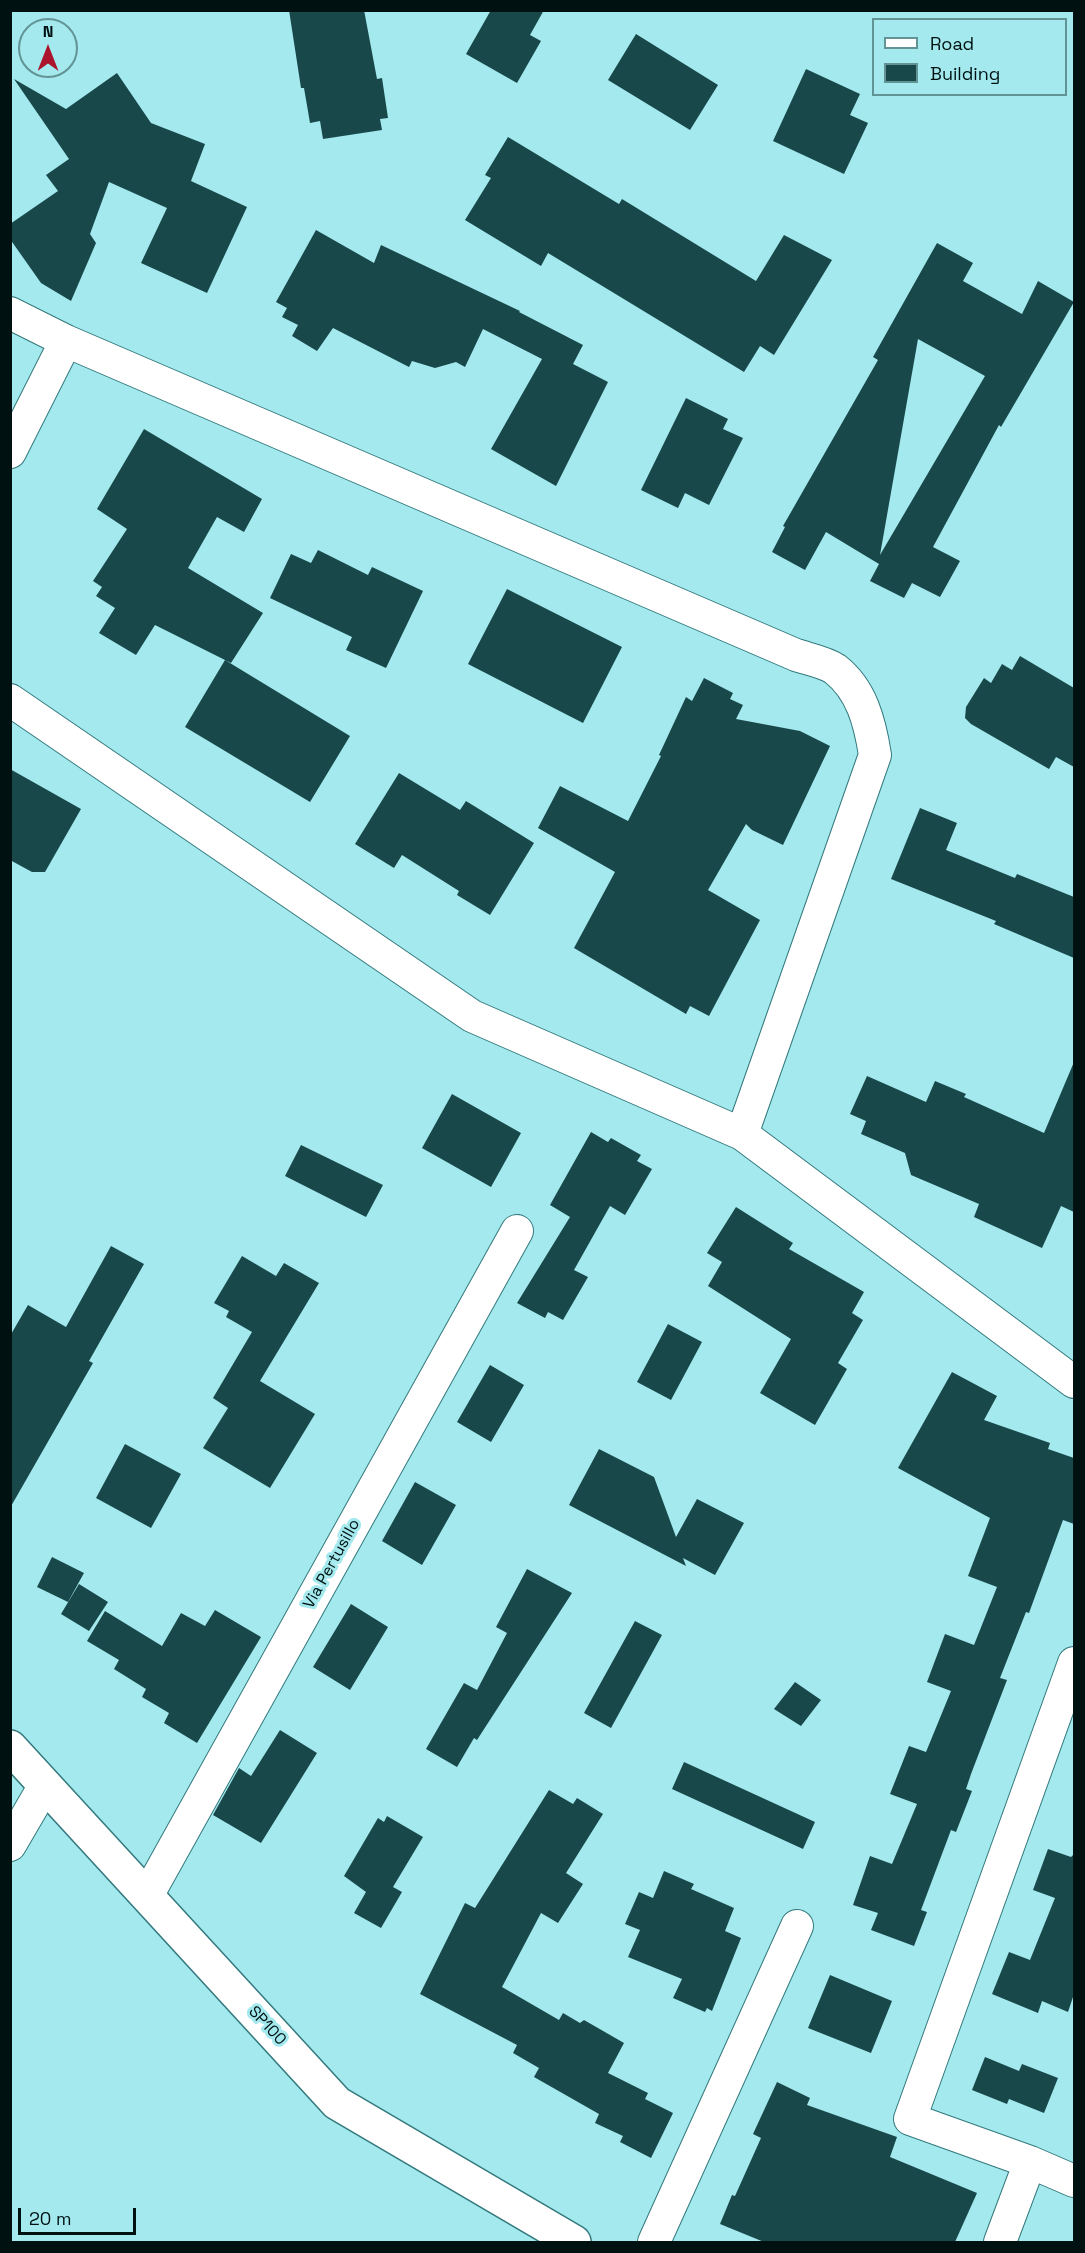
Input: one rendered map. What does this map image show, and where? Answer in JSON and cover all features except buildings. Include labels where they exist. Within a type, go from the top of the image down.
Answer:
[{"type":"main road","name":"SP100","points":[[10,1747],[337,2103],[574,2242]]},
{"type":"street","points":[[10,314],[66,341],[796,655],[834,668],[856,690],[871,726],[875,755],[742,1134]]},
{"type":"street","points":[[10,452],[66,341]]},
{"type":"street","points":[[10,700],[472,1016],[742,1134],[1074,1382]]},
{"type":"street","name":"Via Pertusillo","points":[[147,1896],[517,1232]]},
{"type":"street","points":[[1074,1663],[910,2119],[1030,2162],[1074,2181]]},
{"type":"street","points":[[10,1845],[45,1785]]},
{"type":"street","points":[[654,2242],[796,1926]]},
{"type":"street","points":[[1000,2242],[1030,2162]]}]
